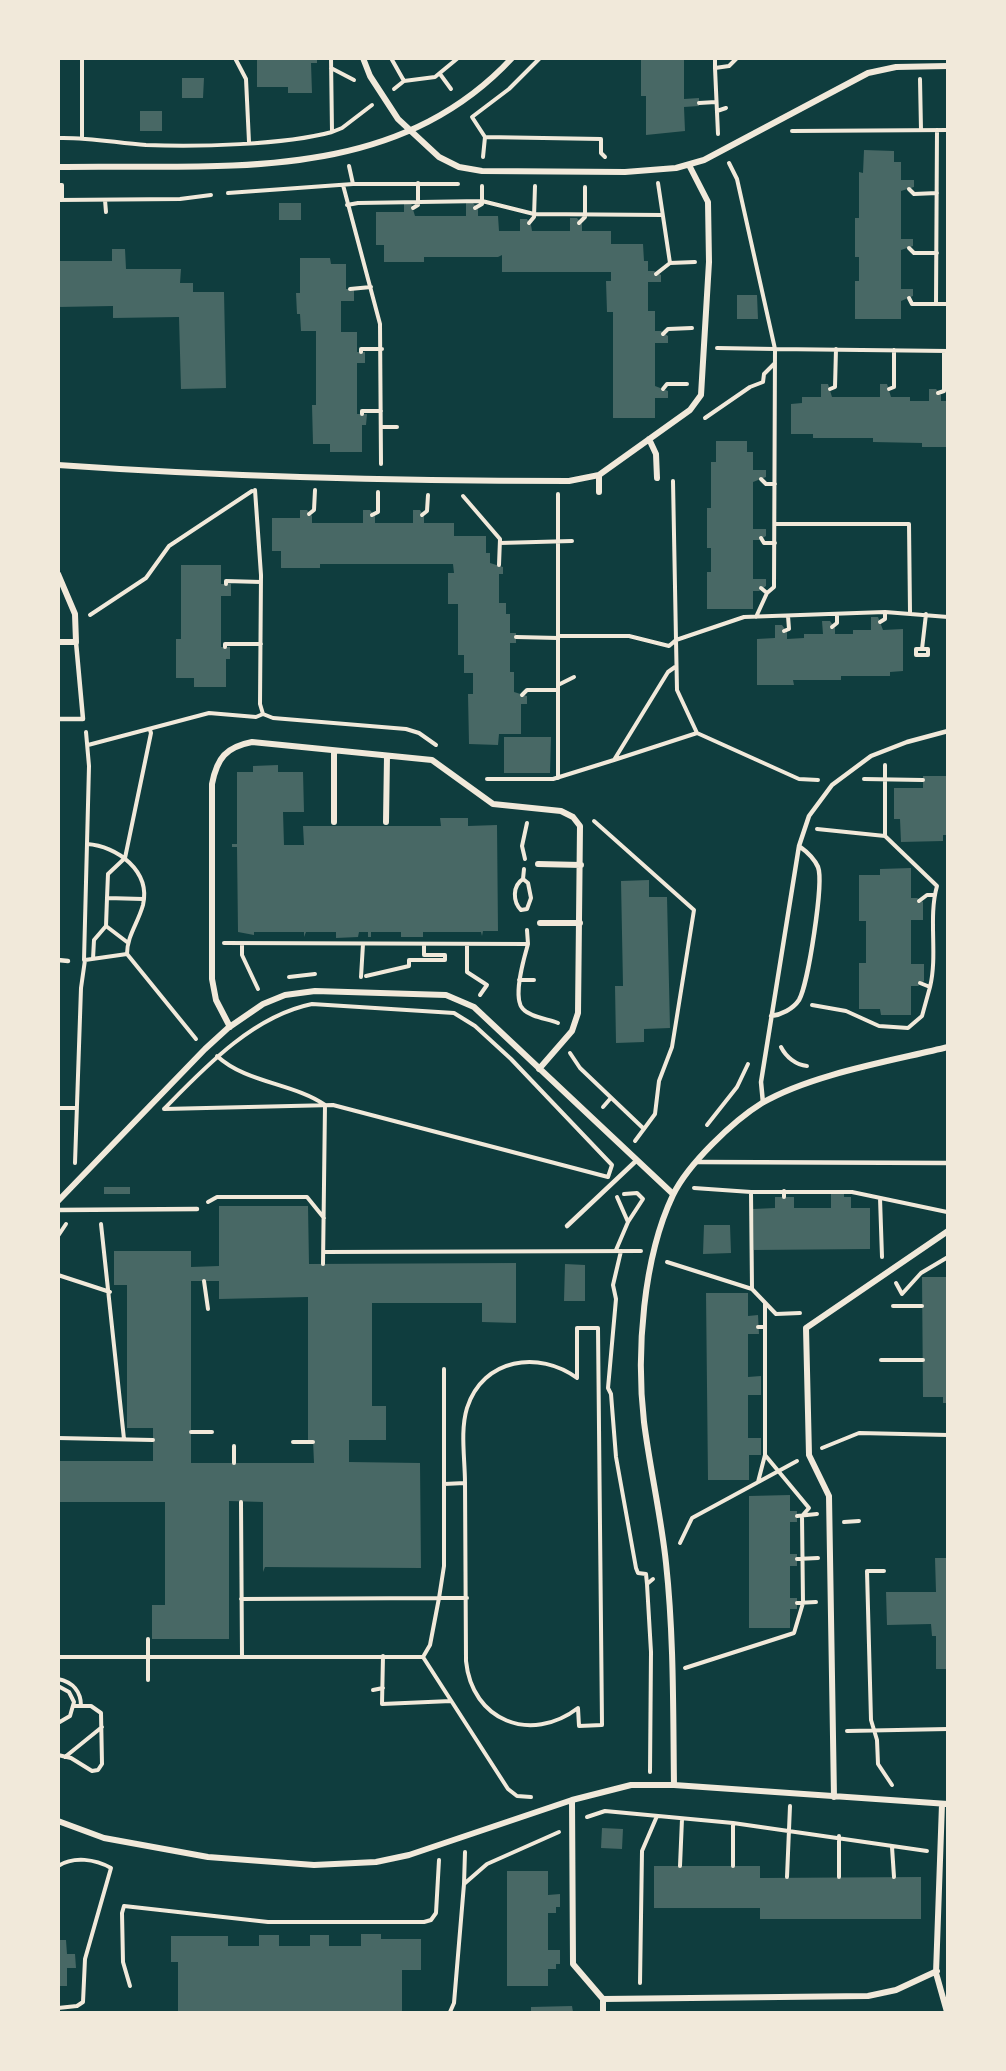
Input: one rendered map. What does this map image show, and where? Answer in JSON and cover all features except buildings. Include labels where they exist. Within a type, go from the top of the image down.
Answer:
[{"type":"street","points":[[363,58],[370,76],[398,119],[439,157],[470,169],[656,170],[689,165],[705,160],[853,79],[886,68],[948,66]]},
{"type":"street","points":[[58,167],[288,162],[347,153],[412,132],[461,103],[512,58]]},
{"type":"street","points":[[58,465],[248,477],[558,481],[581,480],[599,475],[690,410],[701,395],[709,262],[708,202],[689,165]]},
{"type":"street","points":[[649,439],[656,454],[657,478]]},
{"type":"street","points":[[599,475],[599,492]]},
{"type":"street","points":[[58,574],[75,614],[76,642],[58,642]]},
{"type":"street","points":[[230,1027],[216,1000],[212,979],[212,784],[216,767],[223,754],[235,746],[252,742],[432,760],[494,804],[561,811],[573,817],[580,826],[578,1013],[573,1028],[539,1069]]},
{"type":"street","points":[[334,751],[334,822]]},
{"type":"street","points":[[386,822],[387,756]]},
{"type":"street","points":[[538,864],[581,865]]},
{"type":"street","points":[[540,923],[580,923]]},
{"type":"street","points":[[58,1200],[205,1049],[230,1027],[263,1004],[285,995],[315,991],[446,995],[474,1007],[673,1194]]},
{"type":"street","points":[[674,1785],[672,1621],[666,1560],[644,1419],[643,1356],[652,1256],[673,1194],[697,1162],[728,1128],[764,1103],[813,1082],[948,1047]]},
{"type":"street","points":[[834,1797],[829,1496],[809,1455],[806,1328],[948,1232]]},
{"type":"street","points":[[58,1821],[104,1838],[142,1847],[208,1857],[314,1865],[376,1862],[409,1855],[572,1800],[631,1785],[674,1785],[945,1804],[937,1971],[947,2013]]},
{"type":"street","points":[[572,1800],[573,1964],[603,2000],[603,2013]]},
{"type":"street","points":[[603,2000],[868,1996],[888,1993],[937,1971]]},
{"type":"lane","points":[[58,719],[83,719],[76,642]]},
{"type":"lane","points":[[764,1103],[761,1082],[771,1016],[799,846],[809,816],[832,785],[871,756],[907,742],[948,731]]},
{"type":"lane","points":[[771,1016],[782,1015],[798,1001],[807,973],[820,885],[818,867],[807,851],[799,846]]},
{"type":"lane","points":[[58,960],[68,961]]},
{"type":"lane","points":[[567,1226],[637,1160]]},
{"type":"lane","points":[[697,1162],[948,1163]]},
{"type":"lane","points":[[58,1210],[197,1209]]},
{"type":"path","points":[[82,58],[82,137]]},
{"type":"path","points":[[235,58],[246,79],[249,142]]},
{"type":"path","points":[[331,58],[332,132]]},
{"type":"path","points":[[391,58],[404,81]]},
{"type":"path","points":[[393,89],[404,81],[420,81],[440,74],[458,58]]},
{"type":"path","points":[[483,159],[485,137],[471,117],[509,89],[540,58]]},
{"type":"path","points":[[715,58],[718,134]]},
{"type":"path","points":[[715,68],[729,66],[737,58]]},
{"type":"path","points":[[919,66],[921,130]]},
{"type":"path","points":[[331,68],[353,79],[359,87]]},
{"type":"path","points":[[440,74],[451,89]]},
{"type":"path","points":[[58,138],[82,137],[147,145],[249,142],[332,132],[342,128],[372,104],[365,96]]},
{"type":"path","points":[[699,103],[716,102]]},
{"type":"path","points":[[717,111],[726,108]]},
{"type":"path","points":[[342,128],[344,139]]},
{"type":"path","points":[[709,139],[727,129]]},
{"type":"path","points":[[936,304],[937,130]]},
{"type":"path","points":[[783,131],[948,130]]},
{"type":"path","points":[[485,137],[601,139],[601,153],[607,158]]},
{"type":"path","points":[[737,157],[729,162],[737,180],[775,349],[774,587],[766,593],[756,617]]},
{"type":"path","points":[[228,193],[353,184],[349,166]]},
{"type":"path","points":[[656,170],[670,263]]},
{"type":"path","points":[[413,208],[418,201],[418,183]]},
{"type":"path","points":[[58,185],[62,185],[60,200],[180,199],[211,195]]},
{"type":"path","points":[[343,185],[380,324],[382,349],[381,460]]},
{"type":"path","points":[[475,208],[482,201],[482,188]]},
{"type":"path","points":[[529,223],[534,214],[535,189]]},
{"type":"path","points":[[909,189],[914,194],[937,193]]},
{"type":"path","points":[[579,223],[585,213],[585,192]]},
{"type":"path","points":[[105,200],[106,212]]},
{"type":"path","points":[[347,205],[418,201],[482,201],[534,214],[662,215]]},
{"type":"path","points":[[909,248],[914,253],[937,253]]},
{"type":"path","points":[[656,274],[670,263],[709,262]]},
{"type":"path","points":[[350,289],[371,287]]},
{"type":"path","points":[[909,298],[912,304],[948,304]]},
{"type":"path","points":[[663,334],[668,329],[674,329]]},
{"type":"path","points":[[704,348],[946,351],[946,386],[944,391],[938,393]]},
{"type":"path","points":[[361,352],[361,349],[382,349]]},
{"type":"path","points":[[830,389],[835,387],[836,349]]},
{"type":"path","points":[[889,389],[894,387],[894,350]]},
{"type":"path","points":[[697,424],[750,387],[763,382],[762,374],[775,363]]},
{"type":"path","points":[[663,389],[667,384],[702,385]]},
{"type":"path","points":[[362,414],[362,411],[381,411]]},
{"type":"path","points":[[381,427],[397,427]]},
{"type":"path","points":[[673,479],[674,657],[677,690],[697,733],[799,779],[818,780]]},
{"type":"path","points":[[761,479],[766,484],[775,484]]},
{"type":"path","points":[[558,481],[558,778]]},
{"type":"path","points":[[88,617],[146,578],[169,546],[255,489],[261,582],[260,704],[263,714]]},
{"type":"path","points":[[309,514],[315,510],[315,490]]},
{"type":"path","points":[[372,515],[378,512],[378,491]]},
{"type":"path","points":[[422,515],[427,511],[428,491]]},
{"type":"path","points":[[461,493],[500,543],[499,566]]},
{"type":"path","points":[[775,524],[909,524],[910,612]]},
{"type":"path","points":[[761,538],[765,543],[775,543]]},
{"type":"path","points":[[500,543],[572,541]]},
{"type":"path","points":[[226,585],[226,581],[261,582]]},
{"type":"path","points":[[761,588],[766,593]]},
{"type":"path","points":[[880,622],[885,619],[885,612]]},
{"type":"path","points":[[516,637],[629,636],[669,646],[675,640],[744,617],[885,612],[910,612],[948,617]]},
{"type":"path","points":[[832,627],[837,623],[837,614]]},
{"type":"path","points":[[922,649],[926,614]]},
{"type":"path","points":[[784,631],[789,629],[788,616]]},
{"type":"path","points":[[225,647],[225,644],[261,645]]},
{"type":"path","points":[[614,760],[668,672],[675,667]]},
{"type":"path","points":[[522,695],[526,690],[558,687],[574,677]]},
{"type":"path","points":[[75,1164],[81,988],[85,960],[88,746],[209,713],[256,717],[263,714],[273,718],[405,729],[419,733],[445,751]]},
{"type":"path","points":[[93,959],[94,940],[106,926],[108,874],[126,858],[150,730]]},
{"type":"path","points":[[480,776],[489,780],[558,778],[697,733]]},
{"type":"path","points":[[881,760],[885,758],[885,836]]},
{"type":"path","points":[[862,779],[923,780]]},
{"type":"path","points":[[798,1001],[846,1011],[879,1026],[908,1028],[922,1016],[935,967],[937,886],[933,880],[885,836],[814,829],[819,819]]},
{"type":"path","points":[[523,879],[528,883],[531,898],[527,909],[521,910],[515,895],[517,884],[523,879],[525,860],[522,846],[527,822]]},
{"type":"path","points":[[580,1068],[645,1127],[655,1114],[659,1081],[672,1047],[694,910],[604,830]]},
{"type":"path","points":[[87,844],[113,850],[126,858],[140,879],[143,899],[139,916],[127,942],[127,954],[194,1036]]},
{"type":"path","points":[[919,901],[927,896],[935,895]]},
{"type":"path","points":[[107,898],[143,899]]},
{"type":"path","points":[[106,926],[127,942]]},
{"type":"path","points":[[212,943],[528,944],[519,980],[521,1008],[573,1028]]},
{"type":"path","points":[[242,944],[242,955],[257,987]]},
{"type":"path","points":[[363,944],[363,968]]},
{"type":"path","points":[[363,977],[409,966],[409,960],[445,960],[445,955],[424,955],[424,944]]},
{"type":"path","points":[[467,944],[467,972],[485,983]]},
{"type":"path","points":[[68,961],[127,954]]},
{"type":"path","points":[[519,980],[534,980]]},
{"type":"path","points":[[920,983],[930,987]]},
{"type":"path","points":[[312,1004],[454,1013],[475,1026],[511,1059],[598,1148],[612,1165],[611,1172],[608,1177],[325,1106],[164,1109],[217,1056],[279,1014],[312,1004]]},
{"type":"path","points":[[779,1042],[785,1054],[801,1065],[809,1066]]},
{"type":"path","points":[[217,1056],[234,1068],[307,1095],[325,1106]]},
{"type":"path","points":[[703,1130],[736,1087],[749,1059]]},
{"type":"path","points":[[323,1264],[325,1106]]},
{"type":"path","points":[[58,1108],[77,1108]]},
{"type":"path","points":[[683,1181],[692,1188],[847,1194],[880,1198],[947,1212]]},
{"type":"path","points":[[628,1222],[617,1197],[637,1191],[643,1199],[628,1222],[618,1250],[613,1286],[616,1299],[608,1388],[611,1394],[617,1466],[636,1568],[638,1572],[645,1574],[651,1640],[650,1772]]},
{"type":"path","points":[[784,1191],[784,1197]]},
{"type":"path","points":[[751,1192],[752,1289]]},
{"type":"path","points":[[197,1209],[217,1197],[307,1197],[324,1218]]},
{"type":"path","points":[[880,1198],[883,1264]]},
{"type":"path","points":[[58,1236],[68,1220]]},
{"type":"path","points":[[101,1226],[110,1292],[124,1439]]},
{"type":"path","points":[[324,1252],[644,1251]]},
{"type":"path","points":[[895,1283],[902,1294],[921,1273],[948,1257]]},
{"type":"path","points":[[662,1260],[752,1289],[776,1314],[806,1313]]},
{"type":"path","points":[[58,1275],[110,1292]]},
{"type":"path","points":[[204,1281],[208,1309]]},
{"type":"path","points":[[684,1668],[794,1633],[803,1603],[802,1516],[809,1508],[765,1455],[763,1448],[765,1302]]},
{"type":"path","points":[[893,1306],[922,1306]]},
{"type":"path","points":[[758,1327],[765,1327]]},
{"type":"path","points":[[577,1328],[598,1328],[602,1725],[579,1726],[578,1708],[552,1723],[527,1726],[505,1720],[485,1707],[471,1686],[467,1674],[465,1483],[466,1416],[471,1400],[482,1383],[501,1368],[525,1360],[551,1363],[577,1378],[577,1328]]},
{"type":"path","points":[[881,1360],[923,1360]]},
{"type":"path","points":[[423,1657],[430,1645],[444,1566],[444,1369]]},
{"type":"path","points":[[191,1432],[212,1432]]},
{"type":"path","points":[[832,1443],[859,1433],[948,1435]]},
{"type":"path","points":[[58,1438],[153,1440]]},
{"type":"path","points":[[293,1442],[314,1442]]},
{"type":"path","points":[[234,1446],[234,1463]]},
{"type":"path","points":[[758,1482],[765,1455]]},
{"type":"path","points":[[676,1549],[692,1518],[798,1461]]},
{"type":"path","points":[[444,1484],[465,1483]]},
{"type":"path","points":[[241,1502],[242,1656]]},
{"type":"path","points":[[884,1571],[867,1571],[871,1720],[877,1740],[878,1764],[892,1785]]},
{"type":"path","points":[[646,1584],[658,1575]]},
{"type":"path","points":[[241,1599],[466,1598]]},
{"type":"path","points":[[148,1639],[148,1680]]},
{"type":"path","points":[[383,1656],[382,1704],[451,1701]]},
{"type":"path","points":[[58,1657],[423,1657]]},
{"type":"path","points":[[423,1657],[508,1789],[517,1796],[531,1797]]},
{"type":"path","points":[[58,1679],[74,1686],[80,1695],[81,1706]]},
{"type":"path","points":[[58,1686],[69,1692],[74,1706],[70,1716],[58,1723]]},
{"type":"path","points":[[373,1690],[383,1688]]},
{"type":"path","points":[[58,1755],[66,1757],[87,1770],[98,1770],[103,1762],[103,1726],[99,1710],[74,1706]]},
{"type":"path","points":[[66,1757],[103,1726]]},
{"type":"path","points":[[834,1731],[948,1729]]},
{"type":"path","points":[[583,1818],[605,1811],[733,1823],[839,1836],[892,1847],[929,1851]]},
{"type":"path","points":[[641,1964],[642,1851],[657,1816]]},
{"type":"path","points":[[787,1877],[789,1818]]},
{"type":"path","points":[[680,1866],[682,1819]]},
{"type":"path","points":[[733,1823],[734,1866]]},
{"type":"path","points":[[560,1825],[564,1830],[564,1841]]},
{"type":"path","points":[[464,1884],[487,1864],[564,1830]]},
{"type":"path","points":[[839,1836],[839,1877]]},
{"type":"path","points":[[892,1847],[894,1877]]},
{"type":"path","points":[[450,2013],[454,2003],[464,1884],[465,1848],[460,1850]]},
{"type":"path","points":[[429,1861],[449,1854]]},
{"type":"path","points":[[58,1858],[66,1861]]},
{"type":"path","points":[[130,1986],[123,1962],[124,1906],[268,1922],[424,1922],[431,1920],[436,1914],[441,1864],[438,1858]]},
{"type":"path","points":[[58,1866],[66,1861],[85,1859],[111,1868],[86,1959],[83,2002],[76,2006],[58,2008]]}]
